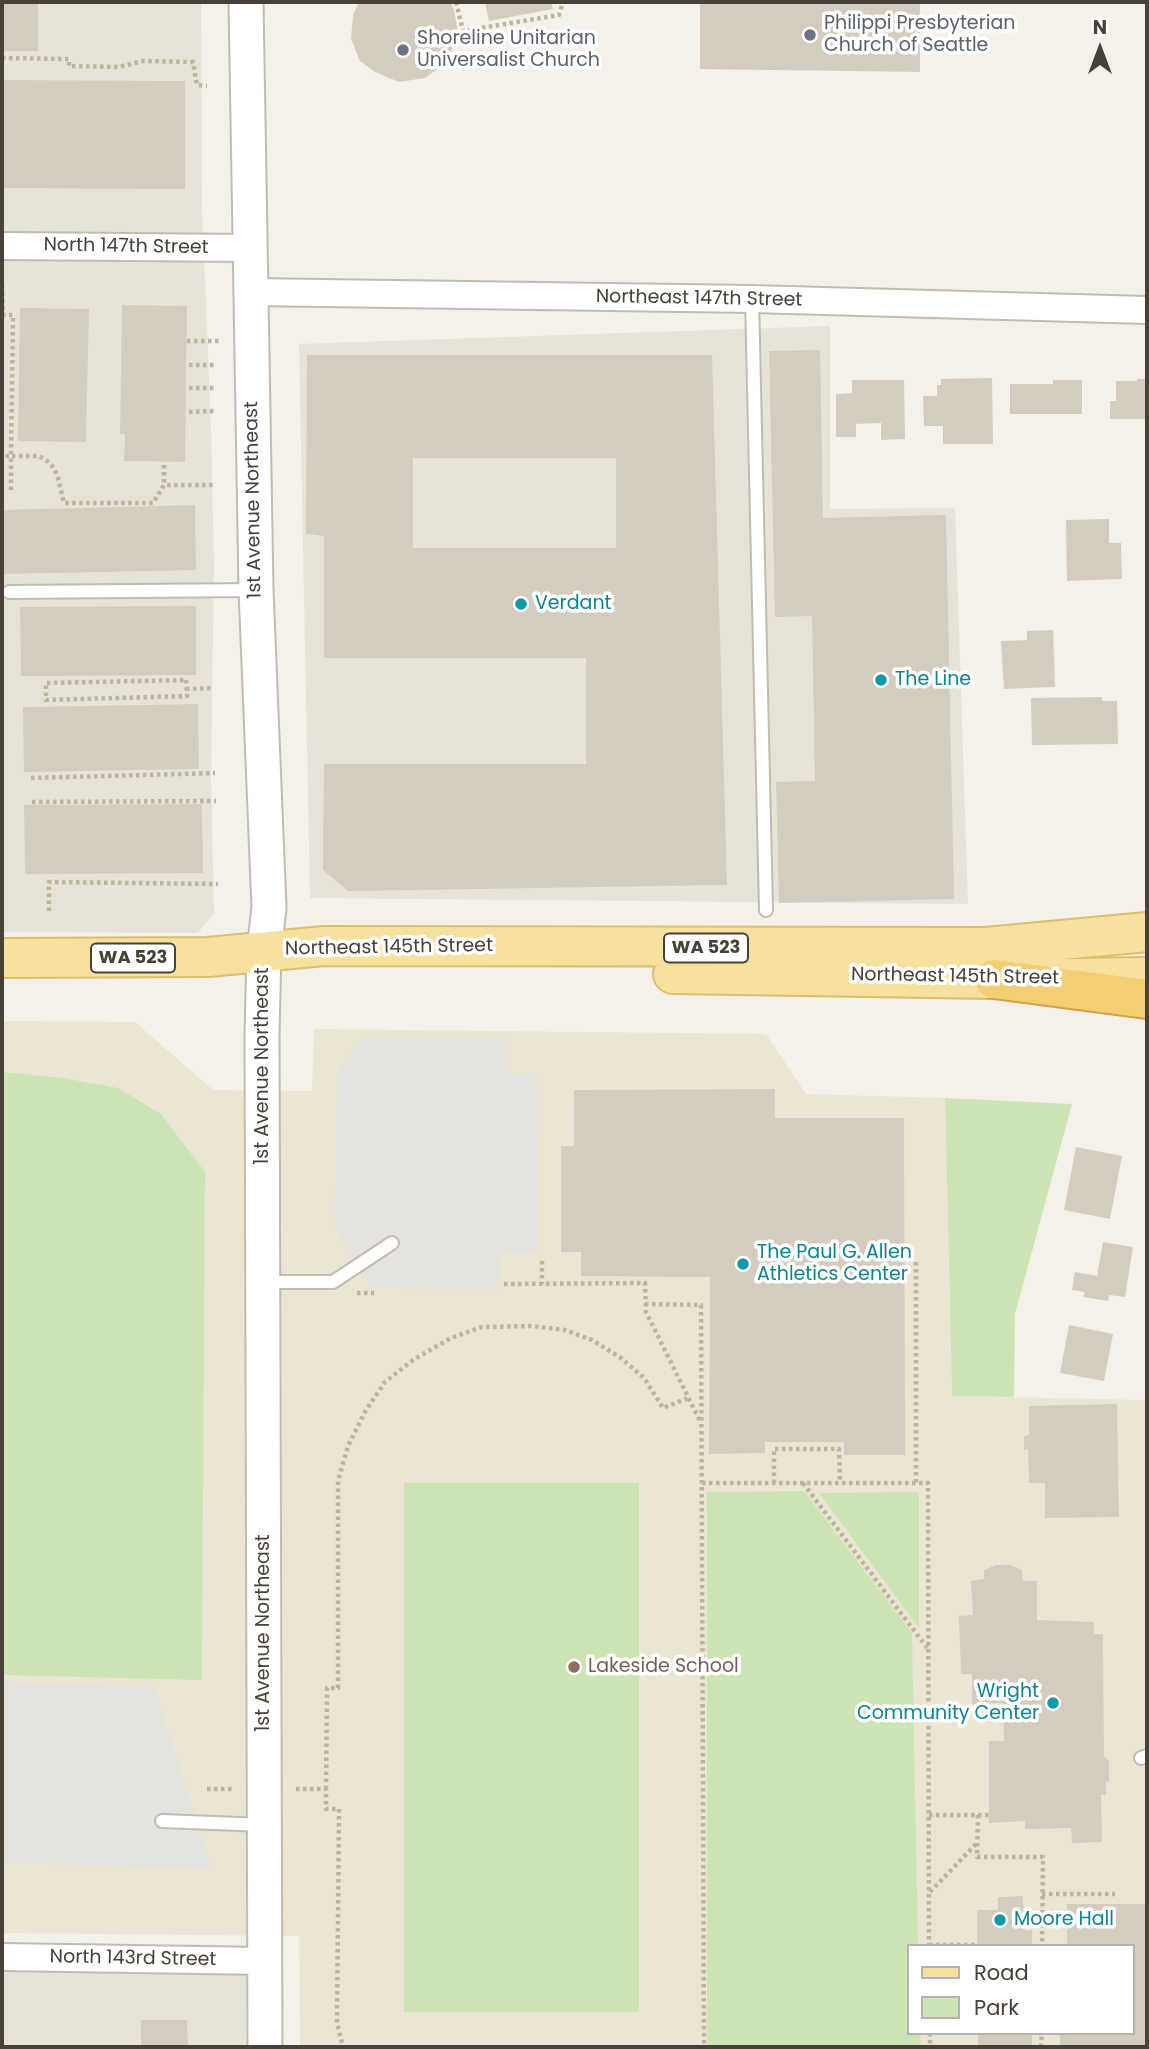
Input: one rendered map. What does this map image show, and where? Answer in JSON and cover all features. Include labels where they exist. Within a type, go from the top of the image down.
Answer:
[{"type":"highway","points":[[994,979],[1147,999]]},
{"type":"main road","name":"Northeast 145th Street","points":[[264,951],[324,946],[986,947],[1147,932]]},
{"type":"main road","name":"Northeast 145th Street","points":[[264,951],[322,969],[994,979],[1147,977]]},
{"type":"main road","name":"WA 523","points":[[2,958],[208,957],[264,951]]},
{"type":"street","name":"1st Avenue Northeast","points":[[246,2],[256,590],[269,908],[264,951],[265,2047]]},
{"type":"street","name":"North 147th Street","points":[[2,246],[251,248]]},
{"type":"street","name":"Northeast 147th Street","points":[[250,292],[752,299],[1147,310]]},
{"type":"street","name":"North 143rd Street","points":[[2,1957],[265,1961]]},
{"type":"lane","points":[[752,299],[766,911]]},
{"type":"lane","points":[[9,592],[256,590]]},
{"type":"lane","points":[[263,1282],[333,1282],[392,1242]]},
{"type":"lane","points":[[162,1821],[264,1825]]},
{"type":"path","points":[[456,2],[463,32],[559,15],[563,2]]},
{"type":"path","points":[[2,58],[69,59],[69,66],[119,67],[143,61],[193,62],[197,85],[207,86]]},
{"type":"path","points":[[2,285],[2,314],[13,314],[11,490]]},
{"type":"path","points":[[187,341],[225,341]]},
{"type":"path","points":[[189,365],[214,365]]},
{"type":"path","points":[[189,388],[215,388]]},
{"type":"path","points":[[189,412],[215,411]]},
{"type":"path","points":[[2,456],[39,456],[47,461],[54,468],[64,503],[153,503],[164,485],[164,465]]},
{"type":"path","points":[[164,485],[216,485]]},
{"type":"path","points":[[186,680],[186,689],[187,696],[46,700],[46,683],[186,680]]},
{"type":"path","points":[[186,689],[214,688]]},
{"type":"path","points":[[31,778],[215,774]]},
{"type":"path","points":[[32,802],[216,801]]},
{"type":"path","points":[[49,911],[49,882],[218,884]]},
{"type":"path","points":[[542,1261],[542,1284]]},
{"type":"path","points":[[916,1262],[916,1483]]},
{"type":"path","points":[[504,1284],[645,1283],[646,1312],[702,1425]]},
{"type":"path","points":[[645,1304],[701,1305],[704,2047]]},
{"type":"path","points":[[343,2047],[337,2024],[340,1809],[326,1809],[327,1688],[338,1688],[338,1481],[348,1446],[366,1410],[386,1382],[413,1360],[451,1338],[482,1327],[532,1326],[565,1330],[621,1358],[644,1378],[663,1408],[688,1398]]},
{"type":"path","points":[[774,1483],[774,1449],[839,1449],[840,1483]]},
{"type":"path","points":[[702,1483],[928,1483],[929,1944]]},
{"type":"path","points":[[803,1483],[929,1649]]},
{"type":"path","points":[[207,1789],[234,1789]]},
{"type":"path","points":[[292,1789],[326,1789]]},
{"type":"path","points":[[929,1815],[989,1815]]},
{"type":"path","points":[[978,1815],[977,1857],[1043,1857],[1042,1944]]},
{"type":"path","points":[[929,1893],[977,1843]]},
{"type":"path","points":[[1042,1895],[1115,1894]]},
{"type":"shaded area","points":[[2,2],[201,2],[202,208],[214,566],[211,778],[214,913],[198,933],[2,932]]},
{"type":"shaded area","points":[[830,326],[830,509],[955,508],[968,904],[310,898],[299,344]]},
{"type":"shaded area","name":"Lakeside School","points":[[2,1021],[135,1022],[213,1090],[312,1091],[314,1029],[766,1034],[806,1094],[945,1098],[952,1396],[1147,1400],[1147,2047],[300,2047],[299,1936],[2,1933]]},
{"type":"shaded area","points":[[361,1039],[505,1039],[505,1069],[510,1074],[537,1074],[538,1253],[499,1253],[498,1289],[372,1288],[335,1226],[338,1072]]},
{"type":"shaded area","points":[[2,1682],[154,1687],[212,1869],[2,1863]]},
{"type":"shaded area","points":[[2,1957],[265,1961],[265,2047],[2,2047]]},
{"type":"green space","points":[[2,1072],[63,1078],[118,1088],[161,1114],[205,1172],[202,1680],[2,1675]]},
{"type":"green space","points":[[945,1098],[1072,1104],[1015,1314],[1014,1397],[952,1396]]},
{"type":"green space","points":[[404,1483],[639,1483],[639,2012],[404,2012]]},
{"type":"green space","points":[[804,1491],[912,1633],[918,1944],[908,1944],[908,2035],[920,2035],[921,2047],[707,2047],[707,1492]]},
{"type":"green space","points":[[919,1492],[919,1628],[819,1493]]},
{"type":"building","points":[[2,2],[38,2],[38,51],[2,51]]},
{"type":"building","name":"Shoreline Unitarian Universalist Church","points":[[359,2],[450,2],[454,9],[458,33],[447,62],[425,78],[399,82],[375,72],[360,61],[351,39],[353,15]]},
{"type":"building","points":[[485,2],[551,2],[553,9],[489,21]]},
{"type":"building","name":"Philippi Presbyterian Church of Seattle","points":[[700,2],[920,2],[920,72],[700,69]]},
{"type":"building","points":[[2,80],[185,81],[185,189],[2,188]]},
{"type":"building","points":[[122,305],[187,306],[185,462],[124,461],[125,434],[120,434]]},
{"type":"building","points":[[20,308],[89,309],[86,442],[18,441]]},
{"type":"building","name":"The Line","points":[[820,350],[823,518],[946,515],[954,899],[779,903],[776,782],[815,781],[812,616],[775,617],[769,351]]},
{"type":"building","name":"Verdant","points":[[307,355],[712,355],[727,885],[348,891],[323,870],[324,764],[586,764],[586,658],[324,658],[324,536],[306,534]],"holes":[[[413,458],[616,458],[616,548],[413,548]]]},
{"type":"building","points":[[992,378],[993,444],[943,444],[943,426],[924,426],[923,396],[937,396],[937,385],[941,385],[941,379]]},
{"type":"building","points":[[1147,379],[1147,419],[1110,419],[1110,401],[1116,401],[1116,381]]},
{"type":"building","points":[[852,380],[904,380],[905,439],[881,440],[881,423],[856,424],[856,437],[836,437],[836,394],[852,393]]},
{"type":"building","points":[[1053,380],[1082,380],[1082,414],[1010,414],[1010,384],[1053,384]]},
{"type":"building","points":[[195,505],[196,570],[2,574],[2,510]]},
{"type":"building","points":[[1109,519],[1109,543],[1121,543],[1122,579],[1067,581],[1066,520]]},
{"type":"building","points":[[196,606],[196,675],[21,676],[20,607]]},
{"type":"building","points":[[1053,630],[1055,687],[1004,689],[1001,641],[1027,640],[1027,631]]},
{"type":"building","points":[[1102,697],[1102,701],[1117,701],[1118,744],[1032,745],[1031,698]]},
{"type":"building","points":[[198,704],[199,769],[24,772],[23,707]]},
{"type":"building","points":[[202,804],[203,873],[25,874],[24,805]]},
{"type":"building","name":"The Paul G. Allen Athletics Center","points":[[775,1089],[775,1118],[904,1118],[905,1455],[844,1455],[844,1442],[765,1442],[765,1453],[709,1454],[710,1277],[581,1276],[581,1252],[561,1252],[561,1146],[574,1146],[574,1090]]},
{"type":"building","points":[[1076,1147],[1122,1156],[1110,1219],[1064,1210]]},
{"type":"building","points":[[1103,1242],[1133,1247],[1125,1297],[1109,1295],[1108,1301],[1083,1297],[1085,1292],[1072,1290],[1075,1272],[1097,1276]]},
{"type":"building","points":[[1069,1325],[1113,1334],[1104,1381],[1060,1373]]},
{"type":"building","points":[[1117,1404],[1119,1517],[1045,1518],[1045,1483],[1029,1483],[1028,1449],[1024,1450],[1024,1436],[1029,1435],[1029,1406]]},
{"type":"building","name":"Wright Community Center","points":[[996,1565],[1010,1565],[1022,1570],[1023,1581],[1037,1581],[1037,1620],[1094,1622],[1094,1634],[1103,1634],[1104,1757],[1109,1761],[1109,1782],[1106,1781],[1106,1795],[1101,1795],[1102,1842],[1072,1843],[1071,1828],[1025,1829],[1025,1821],[989,1823],[989,1741],[1004,1741],[1003,1703],[972,1704],[972,1674],[961,1674],[959,1616],[973,1615],[971,1581],[984,1579],[984,1570]]},
{"type":"building","name":"Moore Hall","points":[[1023,1896],[1024,1930],[1032,1930],[1032,1944],[977,1944],[977,1910],[998,1910],[998,1897]]},
{"type":"building","points":[[1067,1904],[1147,1904],[1147,2047],[1060,2047],[1060,2035],[1135,2035],[1135,1944],[1067,1944]]},
{"type":"building","points":[[141,2020],[187,2020],[188,2047],[141,2047]]},
{"type":"building","points":[[978,2035],[1032,2035],[1032,2047],[978,2045]]},
{"type":"place","name":"Philippi Presbyterian Church of Seattle","points":[[810,35]]},
{"type":"place","name":"Shoreline Unitarian Universalist Church","points":[[403,50]]},
{"type":"place","name":"Verdant","points":[[521,604]]},
{"type":"place","name":"The Line","points":[[881,680]]},
{"type":"place","name":"The Paul G. Allen Athletics Center","points":[[743,1264]]},
{"type":"place","name":"Lakeside School","points":[[574,1667]]},
{"type":"place","name":"Wright Community Center","points":[[1053,1703]]},
{"type":"place","name":"Moore Hall","points":[[1000,1920]]}]
